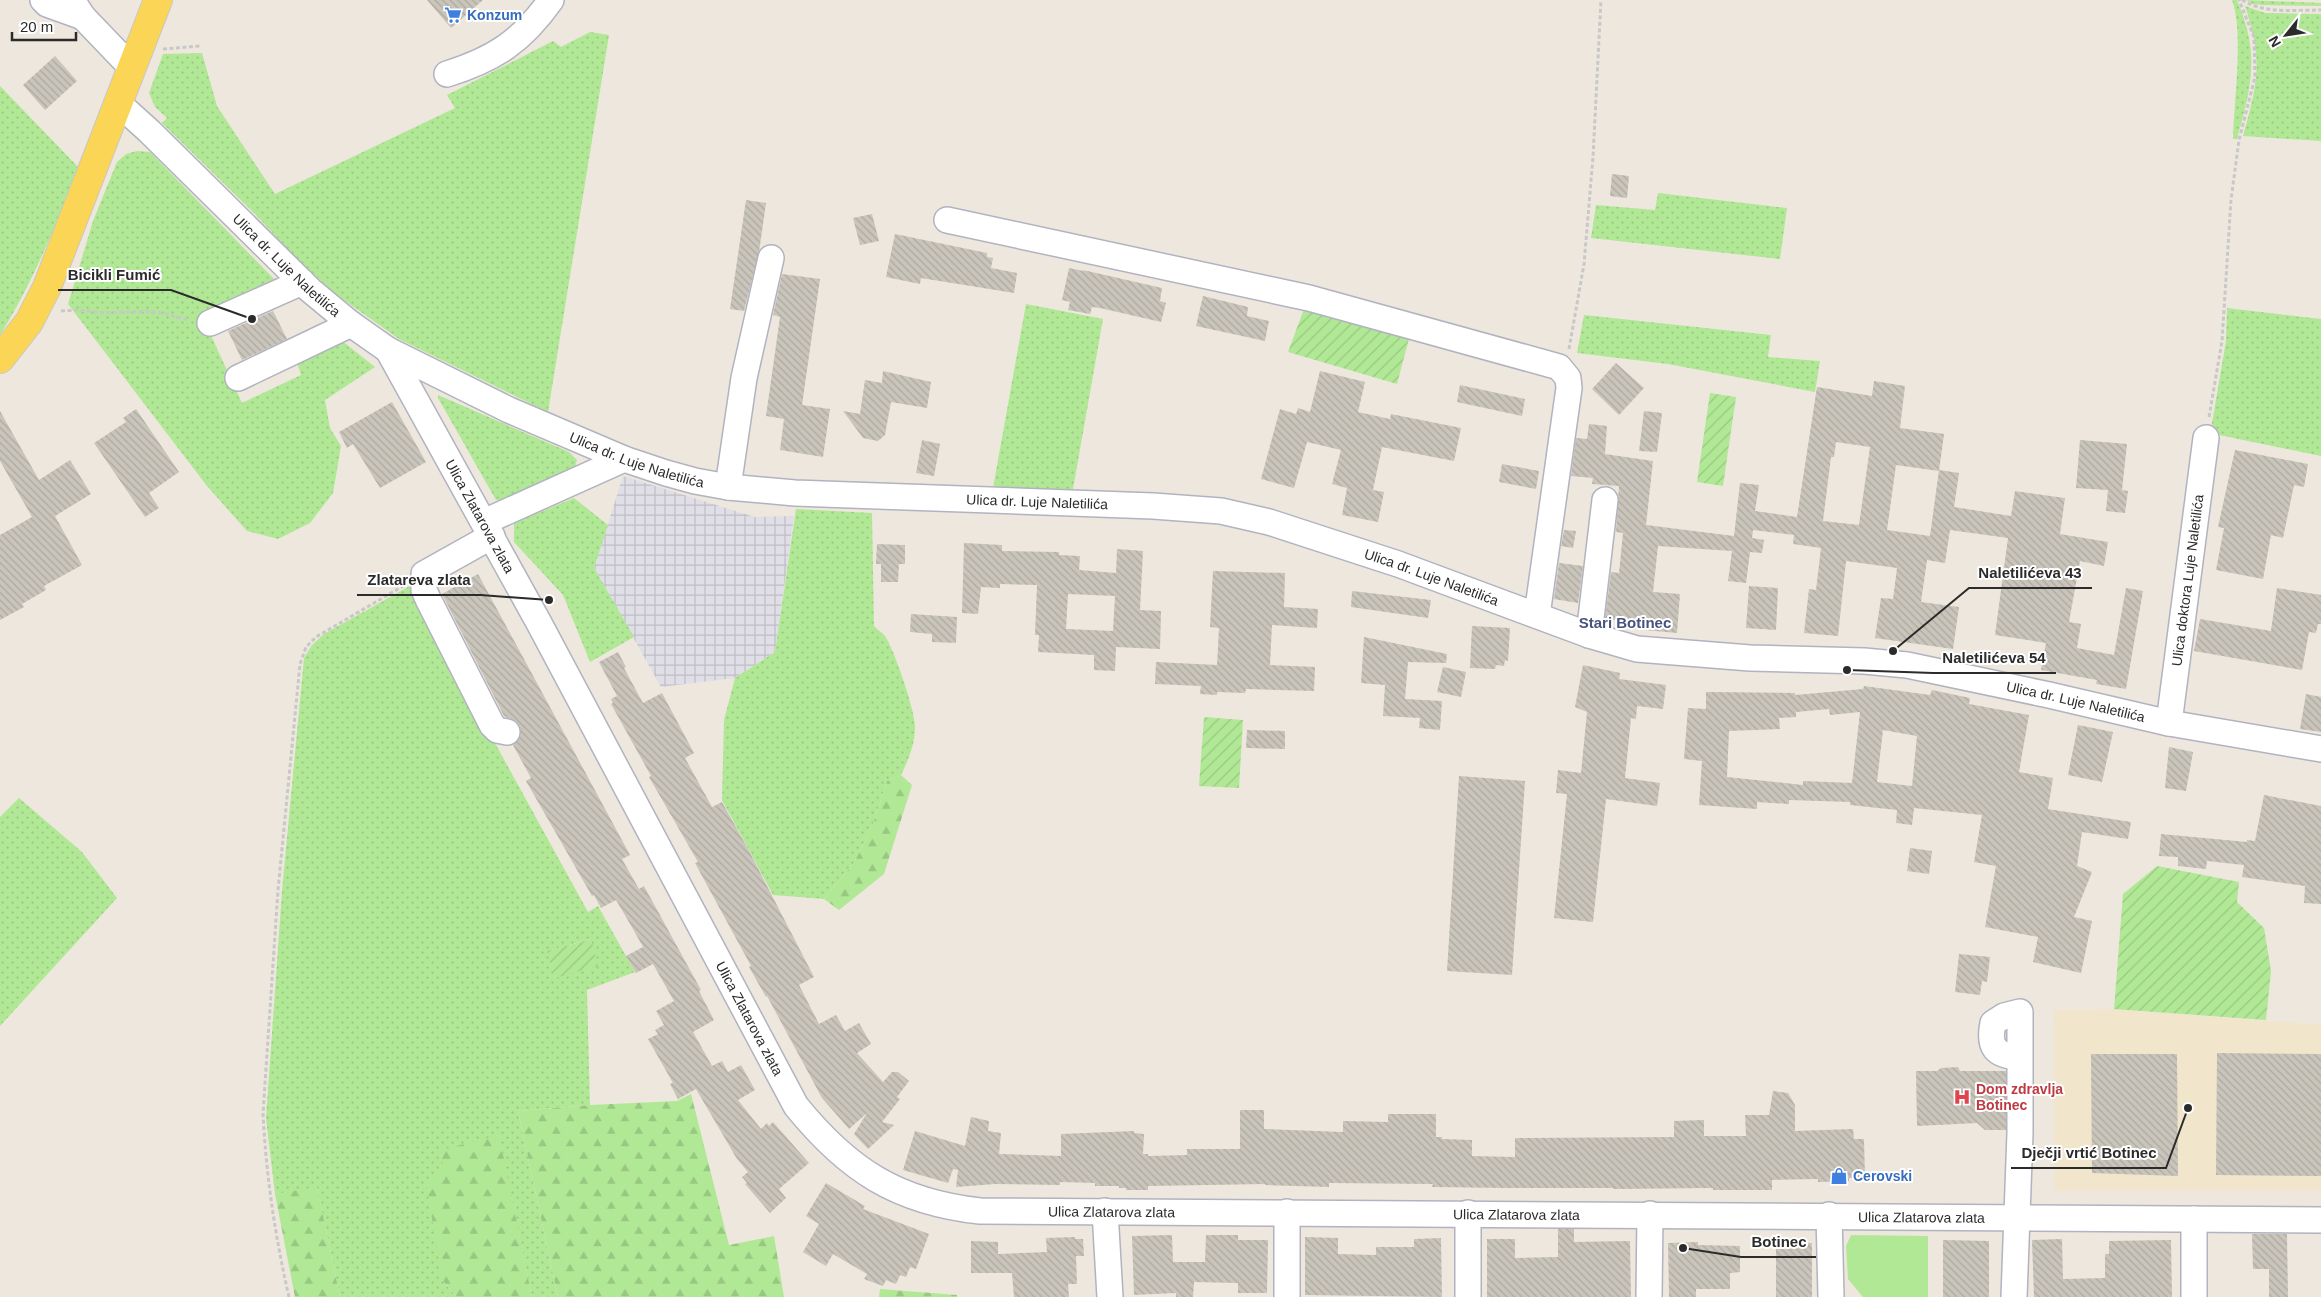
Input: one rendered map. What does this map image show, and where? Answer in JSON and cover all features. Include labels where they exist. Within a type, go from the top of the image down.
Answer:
[{"type":"main road","points":[[0,360],[29,322],[47,287],[158,0]]},
{"type":"street","points":[[42,0],[47,4],[78,9],[131,67]]},
{"type":"street","points":[[447,74],[492,57],[511,44],[538,18],[551,0]]},
{"type":"street","name":"Ulica dr. Luje Naletilića","points":[[118,103],[149,131],[302,282],[352,324],[388,350],[509,410],[624,459],[695,481],[728,487],[795,492],[1221,511],[1268,522],[1398,564],[1589,635],[1629,647],[1664,652],[1907,665],[2049,694],[2169,723],[2321,749]]},
{"type":"street","points":[[948,220],[1309,298],[1559,366],[1568,378],[1569,388],[1537,615]]},
{"type":"street","points":[[728,487],[744,378],[771,258]]},
{"type":"street","points":[[210,323],[302,282]]},
{"type":"street","points":[[238,378],[352,324]]},
{"type":"street","name":"Ulica Zlatarova zlata","points":[[388,350],[488,529],[796,1106],[839,1154],[889,1187],[912,1197],[950,1207],[980,1211],[1829,1215],[2321,1220]]},
{"type":"street","name":"Ulica doktora Luje Naletilića","points":[[2169,723],[2206,438]]},
{"type":"street","points":[[507,732],[497,730],[492,725],[426,594],[424,574],[488,529],[624,459]]},
{"type":"street","points":[[1589,635],[1606,500]]},
{"type":"street","points":[[2014,1297],[2020,1133],[2020,1056]]},
{"type":"street","points":[[1105,1211],[1110,1297]]},
{"type":"street","points":[[1287,1212],[1287,1297]]},
{"type":"street","points":[[1468,1213],[1468,1297]]},
{"type":"street","points":[[1649,1297],[1650,1214]]},
{"type":"street","points":[[1829,1215],[1831,1297]]},
{"type":"street","points":[[2194,1219],[2194,1297]]},
{"type":"path","points":[[1559,366],[1567,356],[1572,342],[1584,264],[1593,157],[1601,0]]},
{"type":"path","points":[[2241,0],[2262,9],[2321,10]]},
{"type":"path","points":[[2206,438],[2222,342],[2232,200],[2237,157],[2255,76],[2254,37],[2241,0]]},
{"type":"path","points":[[163,50],[200,46]]},
{"type":"path","points":[[52,312],[78,310],[103,314],[148,311],[210,323]]},
{"type":"path","points":[[289,1297],[275,1234],[264,1148],[263,1113],[278,890],[300,664],[306,647],[323,632],[424,574]]},
{"type":"shaded area","points":[[623,476],[755,517],[794,516],[775,652],[735,678],[661,687],[594,568]]},
{"type":"shaded area","points":[[2114,1009],[2321,1025],[2321,1191],[2055,1191],[2054,1010]]},
{"type":"green space","points":[[2232,0],[2237,0],[2244,19],[2251,53],[2250,86],[2237,139],[2233,139],[2238,48],[2236,13]]},
{"type":"green space","points":[[2246,0],[2321,3],[2321,6],[2262,5],[2253,4]]},
{"type":"green space","points":[[2245,6],[2265,13],[2321,14],[2321,141],[2243,136],[2255,85],[2256,71],[2254,41]]},
{"type":"green space","points":[[590,32],[609,35],[548,412],[399,339],[337,295],[302,264],[252,211],[162,123],[167,118],[155,107],[149,93],[163,54],[202,53],[217,106],[275,194],[455,108],[447,95],[553,41],[561,47]]},
{"type":"green space","points":[[0,86],[80,169],[23,295],[0,335]]},
{"type":"green space","points":[[137,151],[150,152],[280,285],[203,318],[242,403],[301,375],[297,362],[341,340],[375,367],[325,400],[330,428],[341,446],[333,493],[310,523],[278,539],[247,531],[207,486],[68,304],[93,221],[117,162],[126,154]]},
{"type":"green space","points":[[1658,193],[1787,208],[1780,259],[1591,238],[1596,205],[1655,210]]},
{"type":"green space","points":[[1026,304],[1103,319],[1073,489],[993,488]]},
{"type":"green space","points":[[1305,306],[1410,335],[1397,384],[1288,352]]},
{"type":"green space","points":[[2227,308],[2321,319],[2321,456],[2219,435],[2217,446],[2211,429],[2226,341]]},
{"type":"green space","points":[[1584,315],[1771,335],[1768,357],[1820,361],[1815,392],[1668,364],[1577,353]]},
{"type":"green space","points":[[1710,393],[1736,397],[1723,486],[1697,482]]},
{"type":"green space","points":[[438,395],[569,452],[577,460],[575,467],[501,500],[496,500]]},
{"type":"green space","points":[[574,498],[608,525],[594,568],[634,637],[590,662],[563,595],[514,542],[514,523]]},
{"type":"green space","points":[[796,509],[872,513],[874,626],[885,636],[894,654],[904,681],[915,728],[911,752],[901,775],[887,781],[873,824],[854,863],[824,899],[773,895],[722,800],[724,720],[735,678],[775,652]]},
{"type":"green space","points":[[415,583],[490,734],[588,912],[598,906],[635,972],[587,990],[590,1105],[518,1111],[558,1297],[532,1297],[498,1135],[443,1168],[442,1280],[457,1297],[340,1297],[317,1188],[275,1194],[266,1118],[282,891],[304,658],[312,645],[324,634]],"holes":[[[590,939],[555,978],[548,951]]]},
{"type":"green space","points":[[1204,717],[1243,720],[1239,788],[1199,786]]},
{"type":"green space","points":[[901,775],[912,785],[884,874],[839,910],[824,899],[854,863],[873,824],[887,781]]},
{"type":"green space","points":[[19,798],[82,852],[117,898],[0,1026],[0,817]]},
{"type":"green space","points":[[2157,866],[2239,882],[2237,902],[2264,928],[2271,971],[2266,1020],[2114,1009],[2123,894]]},
{"type":"green space","points":[[591,939],[598,966],[555,978],[547,951]]},
{"type":"green space","points":[[691,1094],[729,1245],[774,1236],[784,1297],[558,1297],[518,1111],[677,1101]]},
{"type":"green space","points":[[499,1135],[532,1297],[457,1297],[442,1280],[426,1182],[443,1168],[441,1150]]},
{"type":"green space","points":[[317,1187],[340,1297],[295,1297],[275,1194]]},
{"type":"green space","points":[[1851,1235],[1928,1236],[1928,1297],[1863,1297],[1848,1279],[1846,1246]]},
{"type":"green space","points":[[880,1289],[957,1295],[957,1297],[879,1297]]},
{"type":"building","name":"Konzum","points":[[427,0],[483,0],[451,28]]},
{"type":"building","points":[[55,56],[77,81],[45,110],[23,85]]},
{"type":"building","points":[[1612,174],[1629,176],[1627,198],[1610,196]]},
{"type":"building","points":[[746,200],[766,203],[759,252],[744,311],[730,309]]},
{"type":"building","points":[[872,214],[879,241],[860,245],[853,218]]},
{"type":"building","points":[[895,234],[987,253],[987,257],[993,258],[991,268],[1017,273],[1014,293],[921,278],[920,284],[886,277]]},
{"type":"building","points":[[1069,268],[1162,288],[1160,301],[1166,303],[1161,322],[1100,308],[1092,307],[1090,314],[1068,310],[1070,302],[1062,300]]},
{"type":"building","points":[[782,274],[820,279],[802,405],[830,409],[823,457],[780,450],[784,419],[766,416],[780,317],[773,315]]},
{"type":"building","points":[[1203,296],[1248,307],[1247,316],[1269,321],[1265,341],[1196,326]]},
{"type":"building","points":[[273,311],[287,339],[242,360],[228,331]]},
{"type":"building","points":[[1616,363],[1644,388],[1619,415],[1592,389]]},
{"type":"building","points":[[883,371],[931,382],[927,408],[891,402],[885,435],[878,441],[863,438],[843,411],[860,414],[865,380],[882,383]]},
{"type":"building","points":[[1320,371],[1365,382],[1358,412],[1390,419],[1391,414],[1461,428],[1454,461],[1382,447],[1373,490],[1384,492],[1378,522],[1342,515],[1347,488],[1332,484],[1341,450],[1307,442],[1294,488],[1261,479],[1280,409],[1296,414],[1298,408],[1310,412]]},
{"type":"building","points":[[1874,381],[1905,386],[1900,428],[1944,434],[1939,470],[1959,473],[1954,507],[2011,516],[2015,491],[2065,498],[2060,534],[2108,542],[2104,566],[2080,561],[2069,622],[2081,624],[2077,648],[2114,655],[2126,588],[2143,591],[2126,689],[2096,684],[2097,680],[2041,670],[2046,643],[1995,635],[2008,538],[1950,530],[1945,563],[1927,560],[1921,602],[1959,607],[1953,649],[1875,638],[1881,598],[1893,599],[1897,568],[1846,561],[1838,636],[1804,633],[1809,589],[1816,590],[1821,548],[1793,544],[1794,535],[1753,530],[1752,538],[1764,540],[1762,553],[1750,552],[1746,583],[1728,581],[1732,551],[1658,546],[1653,592],[1680,594],[1677,633],[1635,629],[1636,622],[1605,619],[1611,572],[1619,573],[1623,533],[1616,532],[1619,486],[1592,484],[1593,478],[1571,476],[1576,438],[1587,439],[1589,424],[1607,426],[1605,454],[1653,461],[1646,525],[1734,536],[1740,483],[1759,485],[1755,511],[1797,517],[1817,387],[1872,396]],"holes":[[[1836,442],[1870,447],[1859,525],[1823,521],[1831,457],[1834,457]],[[1896,465],[1939,471],[1930,536],[1887,530]]]},
{"type":"building","points":[[1460,385],[1525,399],[1522,416],[1457,402]]},
{"type":"building","points":[[392,402],[426,462],[380,488],[353,444],[347,448],[339,432]]},
{"type":"building","points":[[136,409],[179,472],[149,493],[159,508],[145,517],[94,443],[126,422],[123,418]]},
{"type":"building","points":[[0,411],[39,480],[70,460],[91,494],[55,516],[82,565],[44,586],[46,590],[22,604],[24,607],[0,620],[0,535],[32,517],[0,461]]},
{"type":"building","points":[[1644,411],[1662,413],[1657,452],[1639,451]]},
{"type":"building","points":[[922,440],[940,444],[934,476],[916,473]]},
{"type":"building","points":[[2080,440],[2127,444],[2122,490],[2128,491],[2125,513],[2106,511],[2108,490],[2076,488]]},
{"type":"building","points":[[2235,450],[2308,464],[2304,487],[2294,485],[2283,538],[2271,535],[2263,579],[2216,570],[2224,528],[2218,527]]},
{"type":"building","points":[[1502,464],[1539,471],[1536,489],[1499,482]]},
{"type":"building","points":[[1564,530],[1576,531],[1573,548],[1561,546]]},
{"type":"building","points":[[964,543],[1002,545],[1002,551],[1059,552],[1059,555],[1080,556],[1079,570],[1116,573],[1117,549],[1143,551],[1140,610],[1161,611],[1160,649],[1116,647],[1115,671],[1094,670],[1094,655],[1038,652],[1039,635],[1035,635],[1037,585],[1000,584],[1000,588],[981,587],[978,614],[962,613]],"holes":[[[1068,594],[1115,596],[1113,631],[1066,629]]]},
{"type":"building","points":[[877,544],[905,545],[905,564],[899,564],[898,582],[881,582],[881,564],[876,564]]},
{"type":"building","points":[[1559,563],[1583,566],[1578,603],[1554,599]]},
{"type":"building","points":[[1213,571],[1285,573],[1284,607],[1318,609],[1317,628],[1272,625],[1270,665],[1315,667],[1314,691],[1246,689],[1245,693],[1217,692],[1217,695],[1200,694],[1201,686],[1155,684],[1156,662],[1217,665],[1219,628],[1210,627]]},
{"type":"building","points":[[478,574],[630,855],[622,859],[639,889],[644,886],[701,990],[699,991],[714,1020],[693,1032],[712,1066],[722,1061],[728,1072],[741,1065],[755,1090],[738,1100],[761,1129],[767,1123],[769,1126],[773,1122],[809,1163],[779,1189],[786,1198],[770,1213],[745,1184],[747,1183],[742,1177],[748,1172],[737,1159],[696,1089],[678,1099],[670,1084],[673,1083],[648,1039],[658,1034],[655,1030],[664,1025],[656,1011],[674,1001],[653,964],[636,973],[626,956],[643,947],[633,929],[616,900],[601,908],[594,895],[592,896],[526,781],[531,778],[513,745],[521,735],[520,727],[516,721],[504,716],[442,594]]},
{"type":"building","points":[[1749,586],[1778,588],[1776,630],[1746,628]]},
{"type":"building","points":[[2277,588],[2321,595],[2321,624],[2318,624],[2316,633],[2309,632],[2302,670],[2194,651],[2200,619],[2271,631]]},
{"type":"building","points":[[1352,591],[1431,600],[1428,618],[1351,607]]},
{"type":"building","points":[[911,614],[957,617],[956,643],[932,642],[932,634],[910,632]]},
{"type":"building","points":[[1472,626],[1510,628],[1508,661],[1505,660],[1504,666],[1496,665],[1495,669],[1470,668]]},
{"type":"building","points":[[1364,637],[1447,654],[1446,663],[1408,662],[1405,699],[1442,701],[1440,730],[1419,728],[1420,718],[1383,716],[1385,685],[1361,683]]},
{"type":"building","points":[[618,652],[626,667],[624,668],[643,703],[662,693],[694,753],[685,758],[712,807],[722,802],[748,849],[814,977],[799,985],[819,1024],[836,1015],[845,1031],[859,1023],[871,1044],[857,1053],[883,1082],[892,1072],[898,1072],[909,1081],[897,1097],[900,1099],[882,1122],[894,1125],[868,1149],[854,1134],[867,1113],[849,1129],[822,1098],[767,996],[749,967],[751,966],[695,863],[698,862],[649,777],[651,776],[611,704],[613,703],[611,699],[617,696],[599,662]]},
{"type":"building","points":[[1583,665],[1620,673],[1619,679],[1666,685],[1663,709],[1637,706],[1636,719],[1631,718],[1625,778],[1660,783],[1657,806],[1606,799],[1593,922],[1554,918],[1567,794],[1556,793],[1558,770],[1581,773],[1587,712],[1575,707]]},
{"type":"building","points":[[1443,667],[1466,672],[1461,697],[1437,692]]},
{"type":"building","points":[[1864,686],[1930,695],[1932,690],[1970,698],[1969,704],[2029,715],[2019,772],[2053,778],[2048,809],[2131,822],[2128,839],[2082,832],[2077,866],[2092,872],[2074,917],[2092,921],[2081,973],[2033,962],[2038,937],[1985,927],[1996,866],[1974,862],[1982,815],[1914,808],[1912,825],[1896,823],[1897,810],[1850,805],[1850,802],[1789,800],[1789,804],[1757,802],[1757,809],[1699,805],[1702,761],[1684,759],[1688,708],[1706,709],[1706,692],[1795,693],[1795,695],[1863,689]],"holes":[[[1829,709],[1830,715],[1860,712],[1852,783],[1803,781],[1803,785],[1727,777],[1729,731],[1780,729],[1779,718],[1796,717],[1796,712]],[[1883,730],[1917,736],[1912,786],[1877,782]]]},
{"type":"building","points":[[2306,694],[2321,697],[2321,732],[2300,729]]},
{"type":"building","points":[[2078,725],[2113,732],[2102,782],[2068,775]]},
{"type":"building","points":[[1247,730],[1285,731],[1285,749],[1246,748]]},
{"type":"building","points":[[2169,747],[2193,752],[2186,791],[2165,788]]},
{"type":"building","points":[[1459,776],[1525,781],[1512,975],[1447,971]]},
{"type":"building","points":[[2264,795],[2321,806],[2321,904],[2304,903],[2305,886],[2242,877],[2244,865],[2207,861],[2206,869],[2178,866],[2178,857],[2159,856],[2161,834],[2247,842],[2247,840],[2255,841]]},
{"type":"building","points":[[1910,848],[1932,851],[1929,874],[1907,871]]},
{"type":"building","points":[[1959,954],[1990,957],[1987,982],[1982,981],[1980,995],[1955,992]]},
{"type":"building","points":[[2217,1053],[2321,1054],[2321,1176],[2216,1175]]},
{"type":"building","points":[[2091,1054],[2177,1054],[2178,1176],[2092,1173]]},
{"type":"building","name":"Dom zdravlja Botinec","points":[[1958,1067],[1960,1071],[2006,1071],[2006,1130],[1985,1130],[1977,1123],[1917,1126],[1916,1071],[1937,1071],[1941,1068]]},
{"type":"building","points":[[1773,1091],[1788,1093],[1795,1105],[1795,1131],[1853,1129],[1854,1139],[1864,1139],[1865,1178],[1849,1178],[1849,1181],[1818,1182],[1818,1179],[1772,1180],[1772,1190],[1432,1187],[1433,1184],[1329,1183],[1329,1187],[1265,1184],[1148,1186],[1148,1190],[1126,1190],[1126,1188],[1119,1188],[1119,1186],[1095,1186],[1095,1183],[1060,1182],[1060,1185],[995,1184],[956,1187],[958,1170],[953,1169],[948,1183],[903,1170],[915,1131],[965,1146],[971,1117],[989,1121],[988,1131],[1001,1133],[999,1154],[1061,1156],[1061,1134],[1134,1131],[1134,1133],[1144,1134],[1143,1154],[1148,1154],[1148,1156],[1187,1155],[1187,1149],[1240,1149],[1240,1110],[1264,1110],[1264,1129],[1343,1132],[1343,1121],[1388,1122],[1388,1114],[1436,1114],[1436,1137],[1472,1140],[1472,1156],[1515,1157],[1515,1138],[1674,1137],[1674,1121],[1704,1120],[1704,1136],[1746,1136],[1745,1115],[1769,1115]]},
{"type":"building","points":[[826,1183],[865,1206],[863,1209],[929,1234],[916,1269],[910,1267],[906,1277],[900,1275],[896,1284],[886,1280],[883,1286],[864,1279],[867,1274],[833,1254],[826,1266],[803,1252],[819,1224],[806,1216]]},
{"type":"building","points":[[1558,1229],[1574,1229],[1574,1242],[1630,1241],[1631,1297],[1487,1297],[1487,1239],[1515,1239],[1515,1258],[1558,1257]]},
{"type":"building","points":[[2252,1234],[2287,1234],[2288,1297],[2269,1297],[2269,1269],[2253,1269]]},
{"type":"building","points":[[1172,1235],[1173,1262],[1205,1262],[1206,1235],[1238,1235],[1238,1240],[1268,1240],[1267,1293],[1238,1293],[1238,1283],[1194,1282],[1193,1297],[1176,1297],[1176,1293],[1134,1295],[1132,1236]]},
{"type":"building","points":[[1075,1237],[1075,1239],[1083,1239],[1084,1256],[1076,1256],[1077,1284],[1068,1284],[1069,1297],[1014,1297],[1012,1273],[971,1273],[971,1241],[998,1242],[998,1254],[1047,1252],[1046,1238]]},
{"type":"building","points":[[1305,1237],[1338,1238],[1338,1254],[1376,1255],[1376,1247],[1414,1247],[1414,1239],[1441,1238],[1442,1297],[1305,1295]]},
{"type":"building","points":[[2062,1239],[2063,1279],[2105,1278],[2105,1254],[2109,1254],[2109,1241],[2171,1240],[2172,1297],[2034,1297],[2032,1240]]},
{"type":"building","points":[[1943,1240],[1989,1241],[1989,1297],[1943,1297]]},
{"type":"building","points":[[1698,1242],[1698,1245],[1740,1246],[1740,1272],[1730,1273],[1730,1289],[1696,1289],[1696,1297],[1669,1297],[1668,1243]]},
{"type":"building","points":[[1776,1242],[1812,1243],[1812,1297],[1776,1297]]},
{"type":"place","name":"Konzum","points":[[453,15]]},
{"type":"place","name":"Bicikli Fumić","points":[[252,319]]},
{"type":"place","name":"Zlatareva zlata","points":[[549,600]]},
{"type":"place","name":"Naletilićeva 43","points":[[1893,651]]},
{"type":"place","name":"Naletilićeva 54","points":[[1847,670]]},
{"type":"place","name":"Dom zdravlja Botinec","points":[[1962,1097]]},
{"type":"place","name":"Dječji vrtić Botinec","points":[[2188,1108]]},
{"type":"place","name":"Cerovski","points":[[1839,1176]]},
{"type":"place","name":"Botinec","points":[[1683,1248]]},
{"type":"district","name":"Stari Botinec","points":[[1625,622]]}]
